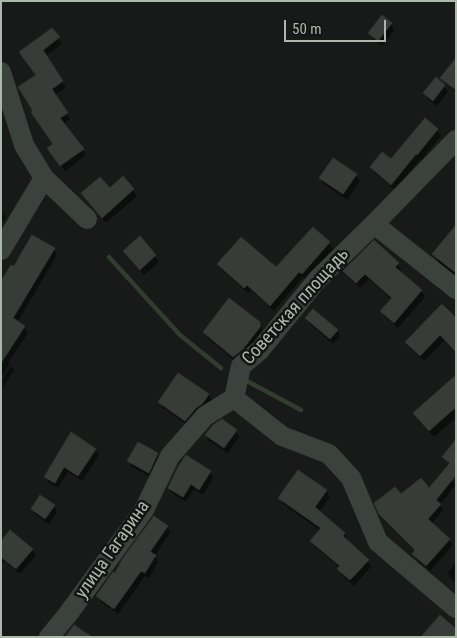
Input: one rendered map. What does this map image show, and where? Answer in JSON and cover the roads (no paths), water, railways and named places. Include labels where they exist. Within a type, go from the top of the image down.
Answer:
[{"type":"street","points":[[1,72],[24,145],[44,178],[88,219]]},
{"type":"street","name":"Советская площадь","points":[[234,398],[241,366],[260,350],[317,280],[456,140]]},
{"type":"street","points":[[1,250],[44,178]]},
{"type":"street","points":[[374,224],[456,289]]},
{"type":"street","points":[[234,398],[282,436],[329,454],[351,478],[378,542],[456,608]]},
{"type":"street","name":"улица Гагарина","points":[[49,637],[144,510],[170,456],[205,416],[234,398]]},
{"type":"waterway","points":[[109,257],[180,335],[221,368]]},
{"type":"waterway","points":[[247,381],[301,410]]}]
